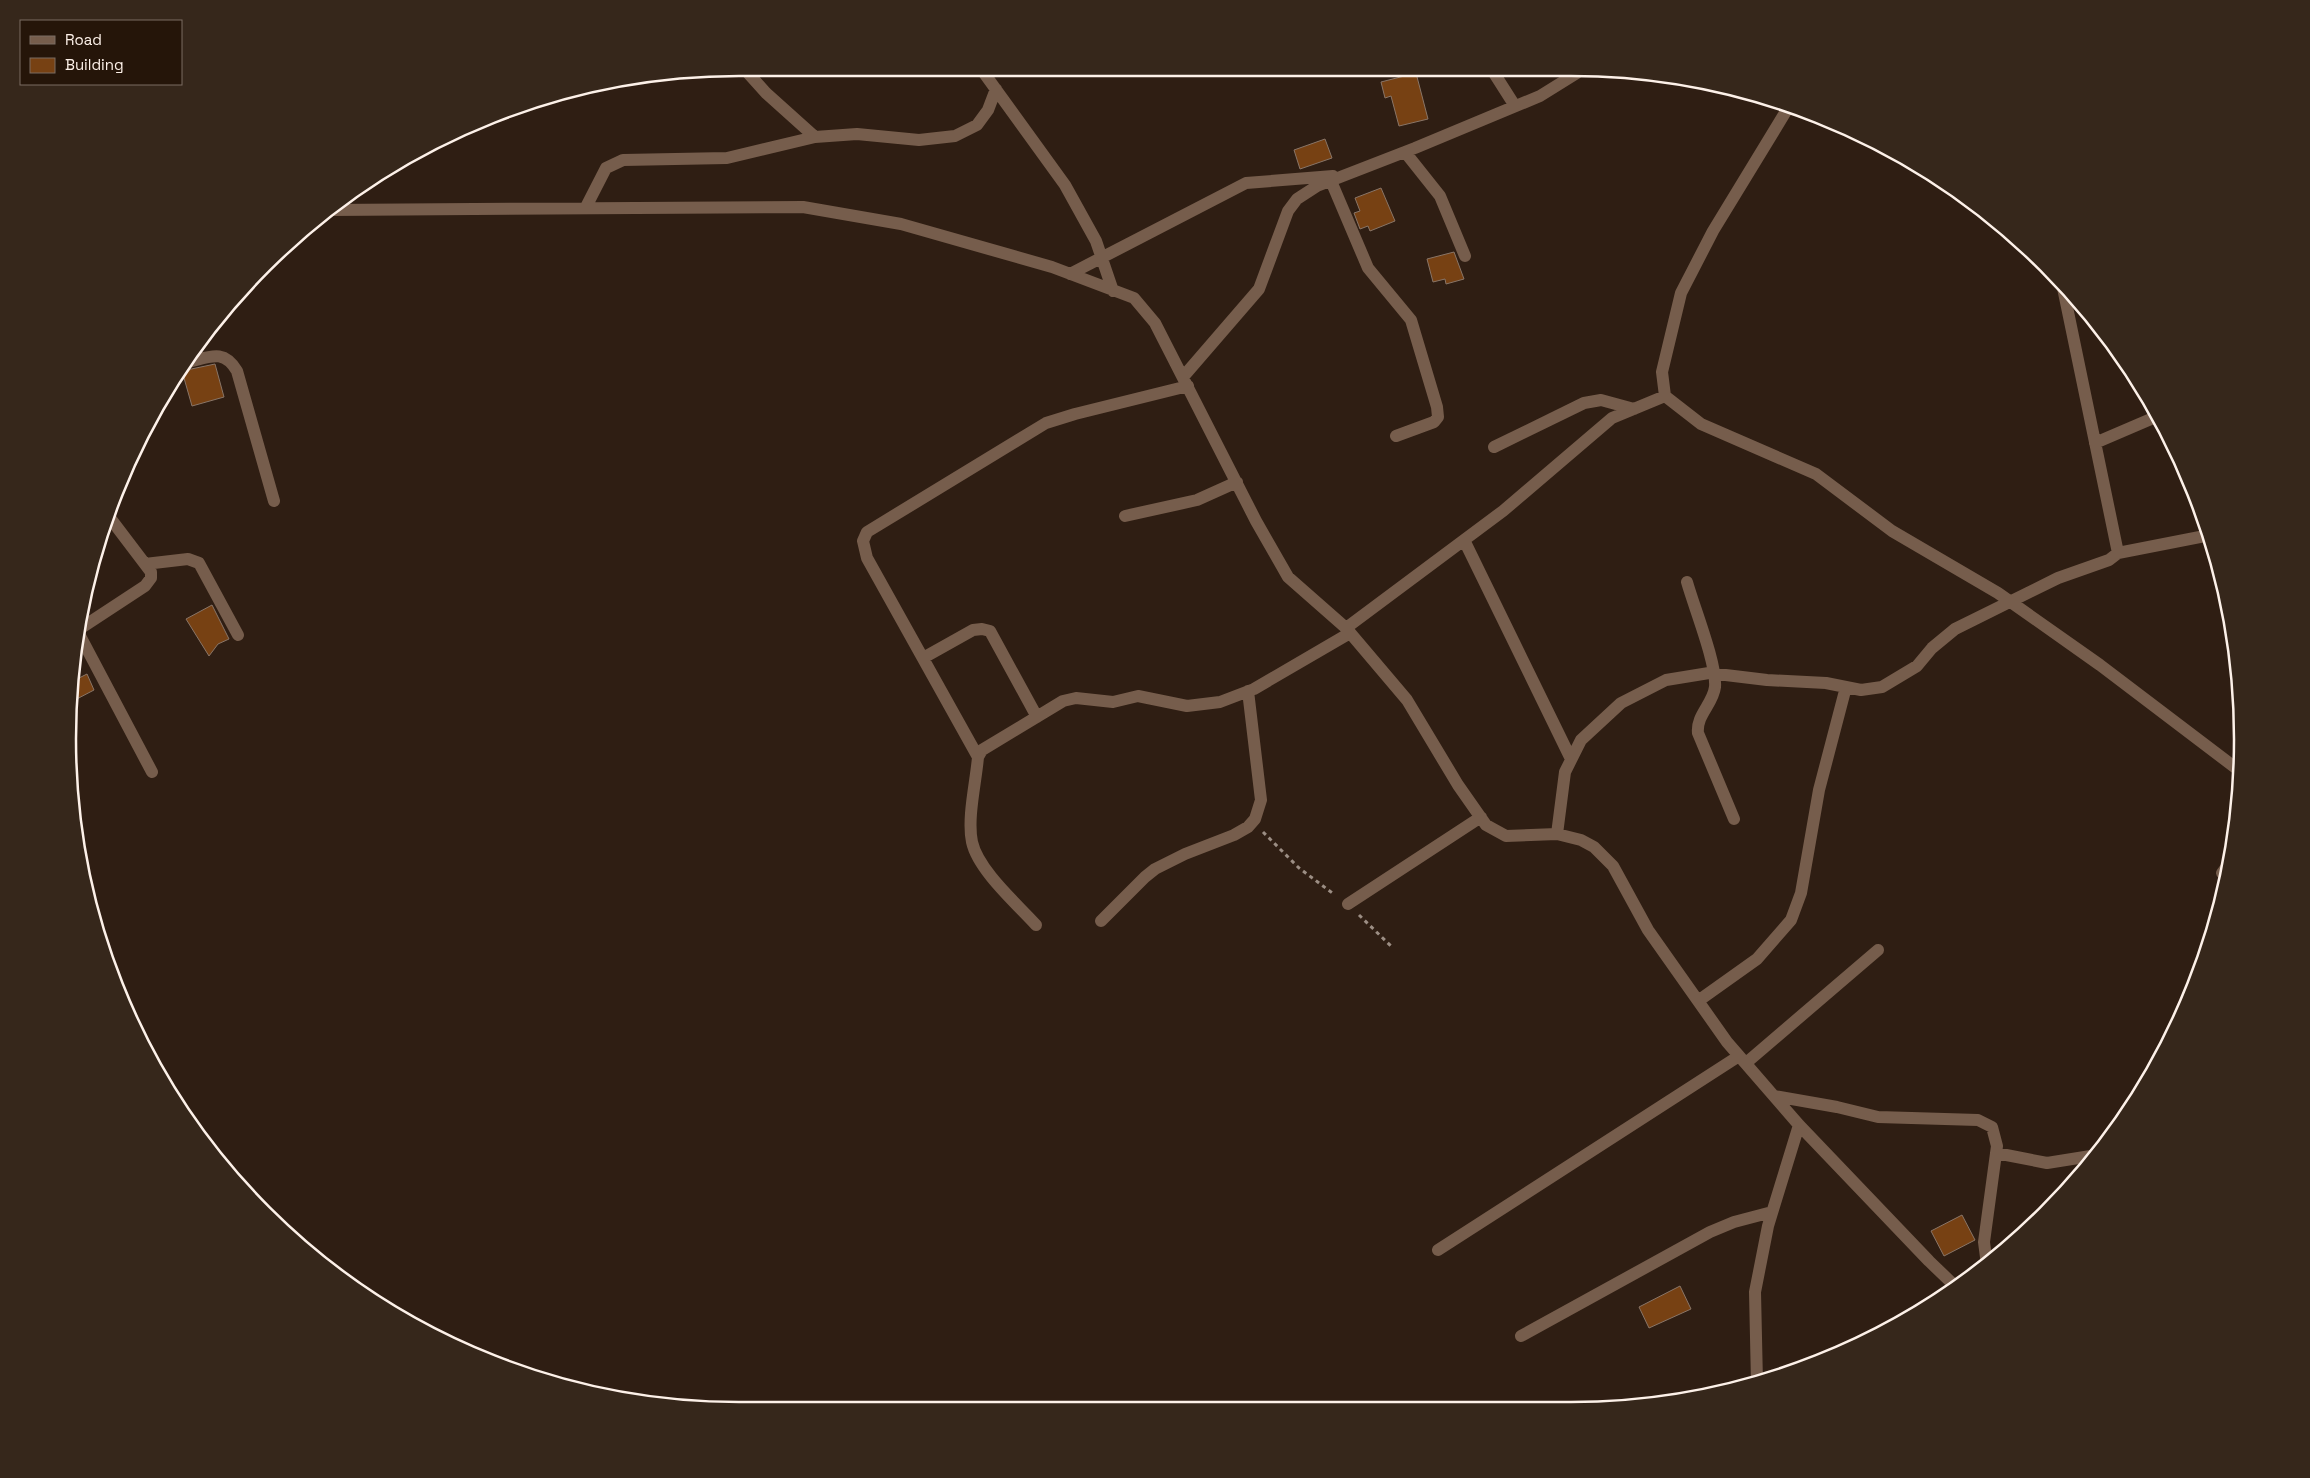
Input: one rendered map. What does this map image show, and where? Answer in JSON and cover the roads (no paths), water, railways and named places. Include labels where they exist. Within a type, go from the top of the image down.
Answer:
[{"type":"street","points":[[751,76],[766,93],[815,137]]},
{"type":"street","points":[[986,76],[1065,186],[1096,241],[1113,290]]},
{"type":"street","points":[[1496,76],[1515,106]]},
{"type":"street","points":[[978,757],[867,558],[863,541],[867,532],[1046,423],[1186,381],[1258,289],[1288,211],[1297,199],[1317,186],[1515,106],[1554,89],[1573,76]]},
{"type":"street","points":[[586,207],[606,168],[623,160],[727,158],[815,137],[857,134],[919,140],[955,136],[977,125],[988,110],[996,89]]},
{"type":"street","points":[[1786,112],[1713,231],[1681,293],[1662,372],[1665,396],[1701,424],[1816,474],[1892,531],[2012,602],[2100,665],[2233,766]]},
{"type":"street","points":[[1404,152],[1440,196],[1465,256]]},
{"type":"street","points":[[1070,274],[1246,183],[1346,175]]},
{"type":"street","points":[[1331,180],[1368,268],[1411,320],[1437,407],[1438,417],[1434,422],[1396,436]]},
{"type":"street","points":[[340,210],[803,207],[901,224],[1070,274],[1134,298],[1155,323],[1288,577],[1348,631],[1406,700],[1458,785],[1486,825],[1506,836],[1557,834],[1581,840],[1594,847],[1613,866],[1648,930],[1742,1060],[1799,1125],[1951,1281]]},
{"type":"street","points":[[2065,297],[2118,553]]},
{"type":"street","points":[[196,360],[218,355],[225,356],[232,362],[237,371],[274,501]]},
{"type":"street","points":[[1036,926],[991,876],[972,843],[978,757],[982,750],[1063,701],[1076,698],[1113,702],[1138,696],[1187,706],[1220,702],[1248,691],[1348,631],[1503,511],[1612,418],[1665,396]]},
{"type":"street","points":[[1494,447],[1584,403],[1601,400],[1634,409]]},
{"type":"street","points":[[2095,443],[2151,419]]},
{"type":"street","points":[[1125,516],[1197,500],[1237,482]]},
{"type":"street","points":[[86,625],[146,586],[151,578],[151,572],[113,522]]},
{"type":"street","points":[[1557,834],[1565,772],[1581,740],[1621,703],[1666,680],[1714,673],[1767,680],[1826,683],[1862,690],[1882,687],[1917,666],[1932,648],[1954,629],[2058,578],[2109,560],[2118,553],[2202,537]]},
{"type":"street","points":[[1464,540],[1571,759]]},
{"type":"street","points":[[145,564],[188,559],[199,563],[238,635]]},
{"type":"street","points":[[1687,582],[1714,673],[1713,695],[1697,726],[1698,733],[1734,819]]},
{"type":"street","points":[[923,658],[973,630],[982,629],[990,631],[1036,717]]},
{"type":"street","points":[[84,642],[152,772]]},
{"type":"street","points":[[1698,1001],[1757,959],[1791,920],[1801,893],[1819,790],[1846,687]]},
{"type":"street","points":[[1101,921],[1155,869],[1185,854],[1234,835],[1252,822],[1261,800],[1248,691]]},
{"type":"street","points":[[1348,904],[1481,817]]},
{"type":"street","points":[[1438,1250],[1742,1060],[1878,950]]},
{"type":"street","points":[[1774,1096],[1837,1107],[1878,1117],[1978,1120],[1992,1126],[1997,1146],[1984,1242],[1985,1256]]},
{"type":"street","points":[[1757,1375],[1755,1292],[1761,1254],[1799,1125]]},
{"type":"street","points":[[1996,1153],[2047,1163],[2085,1157]]},
{"type":"street","points":[[1521,1336],[1710,1232],[1734,1222],[1772,1212]]}]
